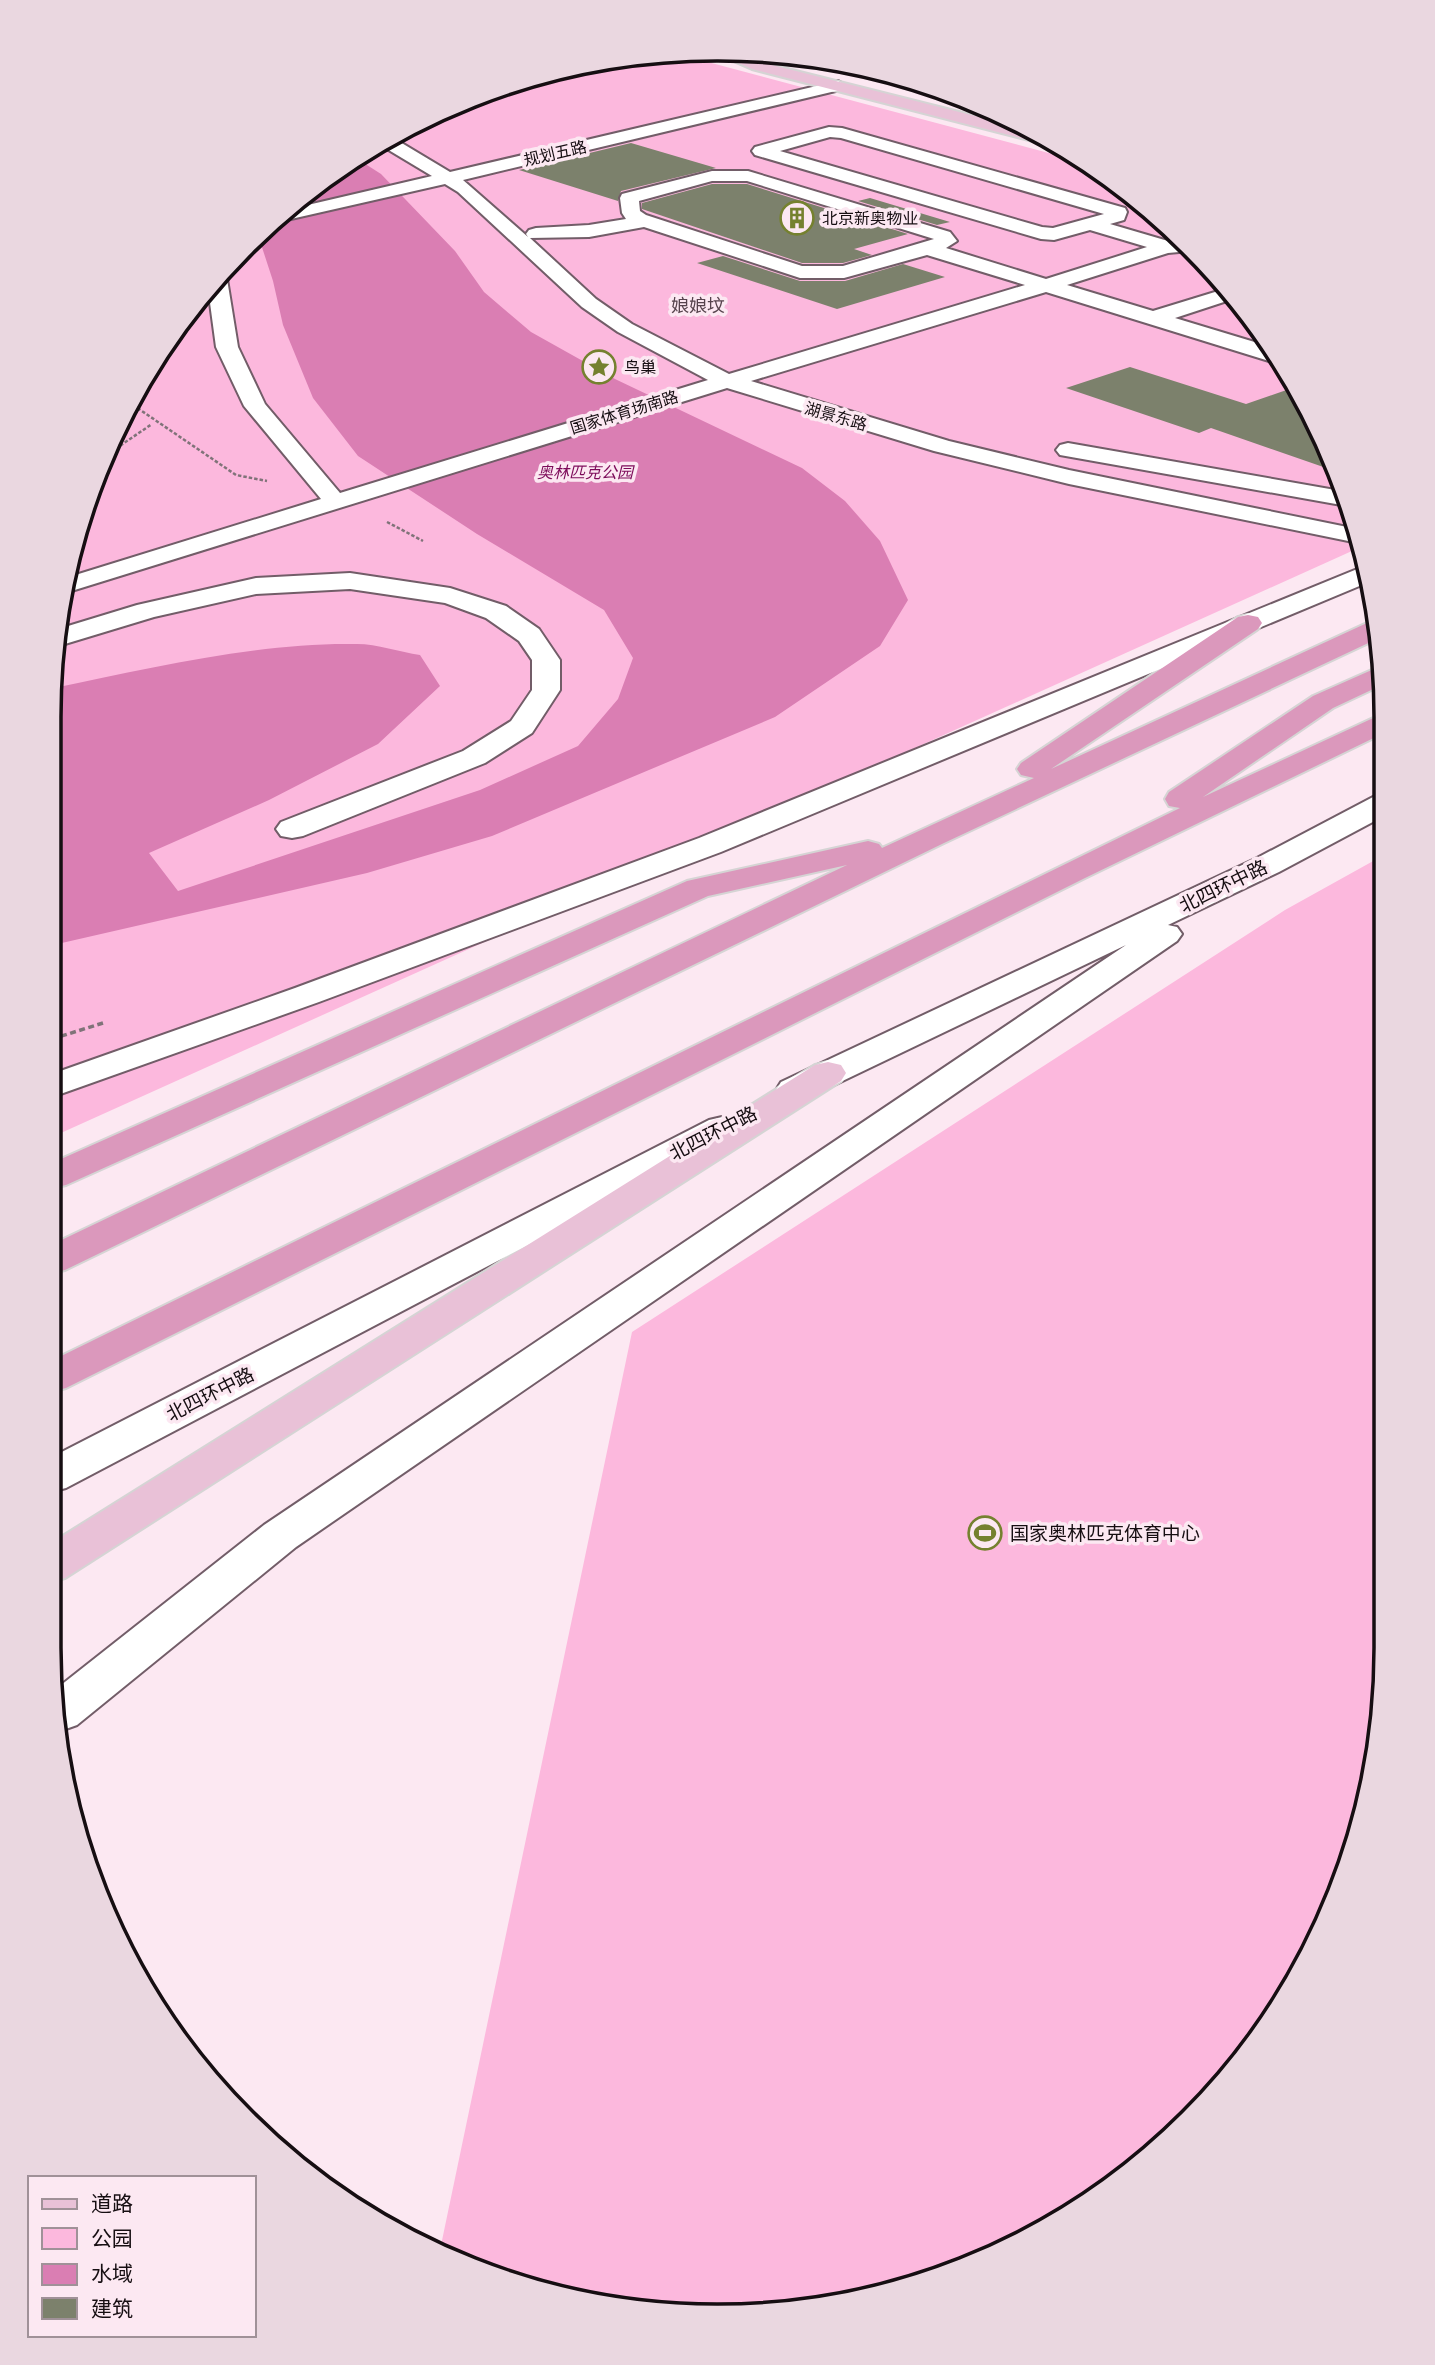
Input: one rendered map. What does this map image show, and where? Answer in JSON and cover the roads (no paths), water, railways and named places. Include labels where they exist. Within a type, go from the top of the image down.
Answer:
[{"type":"highway","points":[[61,1173],[698,888],[933,836],[1248,623]]},
{"type":"highway","points":[[61,1256],[933,836],[1368,633]]},
{"type":"highway","points":[[1074,871],[1322,702],[1372,679]]},
{"type":"highway","points":[[61,1373],[1074,871],[1374,727]]},
{"type":"main road","points":[[751,63],[1011,130]]},
{"type":"main road","points":[[61,1559],[828,1073]]},
{"type":"street","name":"规划五路","points":[[298,213],[838,86]]},
{"type":"street","points":[[1090,224],[1116,216],[1118,212],[842,133],[829,132],[761,151],[1041,233],[1054,233],[1090,224],[1172,244]]},
{"type":"street","name":"湖景东路","points":[[410,138],[477,172],[553,252],[608,297],[656,329],[802,381]]},
{"type":"street","name":"湖景东路","points":[[395,146],[449,178],[480,202],[536,257],[589,303],[625,328],[727,381],[929,442],[1018,465],[1347,534]]},
{"type":"street","points":[[712,176],[748,176],[943,236],[947,241],[927,249],[844,272],[809,273],[645,221],[631,213],[629,198],[712,176]]},
{"type":"street","points":[[536,234],[589,231],[645,221]]},
{"type":"street","name":"国家体育场南路","points":[[75,583],[1174,245]]},
{"type":"street","points":[[927,249],[1262,351]]},
{"type":"street","points":[[219,291],[228,346],[255,406],[328,493]]},
{"type":"street","points":[[1153,318],[1220,297]]},
{"type":"street","points":[[1196,304],[1230,315]]},
{"type":"street","points":[[1234,343],[1251,337]]},
{"type":"street","points":[[1051,446],[1335,497]]},
{"type":"street","points":[[71,610],[295,538]]},
{"type":"street","points":[[61,1083],[307,995],[710,845],[1358,577]]},
{"type":"street","points":[[67,635],[147,611],[256,586],[351,581],[450,596],[496,612],[529,635],[546,660],[546,690],[522,727],[474,757],[292,829]]},
{"type":"street","name":"北四环中路","points":[[61,1470],[828,1073],[1268,865],[1374,809]]},
{"type":"street","points":[[65,1708],[280,1536],[1268,865]]},
{"type":"water","points":[[365,164],[381,174],[455,251],[484,292],[531,332],[615,379],[802,468],[845,501],[880,541],[908,600],[880,646],[775,717],[492,836],[367,873],[61,943],[62,686],[244,652],[320,644],[357,644],[420,655],[440,686],[378,744],[269,800],[149,853],[178,891],[480,790],[578,746],[618,699],[633,658],[604,610],[477,534],[358,456],[313,398],[283,325],[261,245],[318,197]]},
{"type":"place","name":"北京新奥物业","points":[[797,218]]},
{"type":"place","name":"鸟巢","points":[[599,367]]},
{"type":"place","name":"国家奥林匹克体育中心","points":[[985,1533]]},
{"type":"district","name":"娘娘坟","points":[[698,306]]},
{"type":"park label","name":"奥林匹克公园","points":[[585,472]]}]
